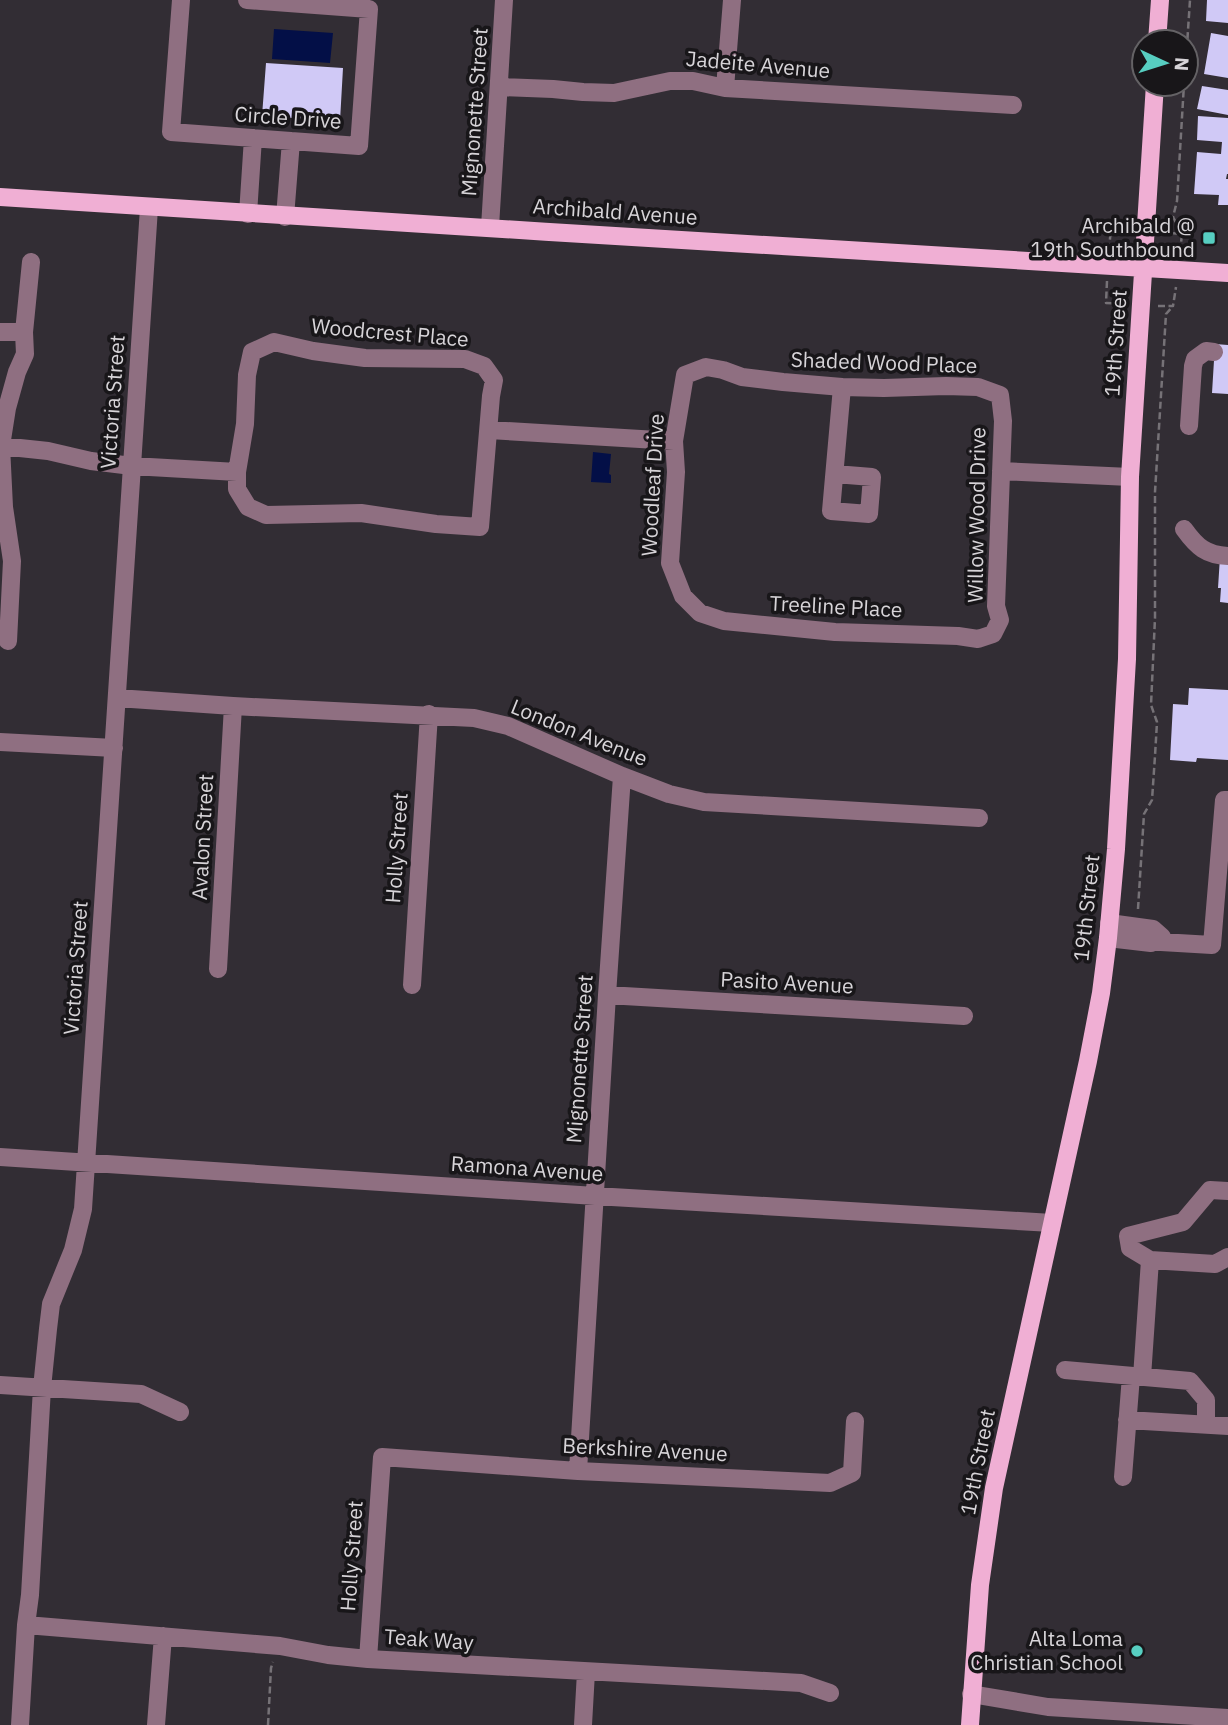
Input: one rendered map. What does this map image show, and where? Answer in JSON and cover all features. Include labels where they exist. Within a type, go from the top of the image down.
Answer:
[{"type":"main road","points":[[1158,28],[1160,0]]},
{"type":"main road","name":"19th Street","points":[[970,1725],[980,1585],[995,1488],[1088,1061],[1109,931],[1127,669],[1130,477],[1154,98]]},
{"type":"main road","name":"Archibald Avenue","points":[[0,197],[285,217],[490,227],[1228,273]]},
{"type":"street","name":"Circle Drive","points":[[181,0],[171,132],[359,146],[369,9],[335,3],[247,0]]},
{"type":"street","name":"Mignonette Street","points":[[490,227],[504,0]]},
{"type":"street","points":[[725,88],[732,0]]},
{"type":"street","name":"Jadeite Avenue","points":[[500,87],[614,93],[670,81],[693,81],[725,88],[1013,105]]},
{"type":"street","points":[[247,214],[253,138]]},
{"type":"street","points":[[285,217],[291,141]]},
{"type":"street","name":"Victoria Street","points":[[20,1725],[42,1388],[51,1304],[73,1250],[83,1209],[149,208]]},
{"type":"street","points":[[8,641],[1,446],[7,408],[24,354],[31,262]]},
{"type":"street","points":[[0,332],[24,332]]},
{"type":"street","name":"Woodcrest Place","points":[[237,472],[245,424],[247,375],[252,352],[274,342],[313,351],[365,358],[465,359],[484,366],[494,380],[489,430]]},
{"type":"street","points":[[1189,426],[1195,359],[1206,351],[1214,352]]},
{"type":"street","name":"Shaded Wood Place","points":[[685,375],[706,367],[741,377],[842,387],[978,387],[1000,395]]},
{"type":"street","name":"Woodleaf Drive","points":[[682,596],[670,563],[676,472],[674,441],[685,375]]},
{"type":"street","points":[[835,474],[842,387]]},
{"type":"street","name":"Willow Wood Drive","points":[[993,634],[1000,620],[996,606],[1003,421],[1000,395]]},
{"type":"street","points":[[1,446],[48,451],[91,461],[132,466],[237,472],[237,489],[248,507],[266,515],[361,513],[436,524],[480,527],[489,430],[674,441]]},
{"type":"street","points":[[1002,471],[1130,477]]},
{"type":"street","points":[[1184,529],[1197,545],[1209,553],[1228,556]]},
{"type":"street","name":"Treeline Place","points":[[682,596],[700,613],[724,621],[751,625],[978,639],[993,634]]},
{"type":"street","name":"London Avenue","points":[[117,698],[474,718],[508,726],[622,776],[669,794],[704,803],[979,818]]},
{"type":"street","name":"Avalon Street","points":[[218,970],[233,706]]},
{"type":"street","name":"Holly Street","points":[[412,985],[429,714]]},
{"type":"street","points":[[0,742],[114,748]]},
{"type":"street","name":"Mignonette Street","points":[[578,1471],[622,776]]},
{"type":"street","points":[[1161,942],[1212,945],[1224,800],[1228,800]]},
{"type":"street","name":"Pasito Avenue","points":[[607,995],[964,1016]]},
{"type":"street","name":"Ramona Avenue","points":[[0,1157],[1052,1223]]},
{"type":"street","points":[[1228,1191],[1210,1190],[1183,1222],[1129,1236],[1130,1248],[1150,1260],[1214,1264],[1228,1257]]},
{"type":"street","points":[[1123,1477],[1127,1420],[1137,1376],[1150,1260]]},
{"type":"street","points":[[1065,1370],[1189,1381],[1206,1400],[1206,1425]]},
{"type":"street","points":[[0,1385],[141,1394],[180,1412]]},
{"type":"street","points":[[1127,1420],[1228,1426]]},
{"type":"street","name":"Berkshire Avenue","points":[[382,1457],[578,1471],[830,1483],[852,1473],[855,1421]]},
{"type":"street","name":"Holly Street","points":[[368,1659],[382,1457]]},
{"type":"street","name":"Teak Way","points":[[26,1625],[279,1646],[368,1659],[801,1683],[830,1692]]},
{"type":"street","points":[[156,1725],[163,1636]]},
{"type":"street","points":[[583,1725],[586,1672]]},
{"type":"street","points":[[971,1694],[1048,1707],[1228,1718]]},
{"type":"path","points":[[1188,28],[1190,0]]},
{"type":"path","points":[[1182,234],[1172,217],[1177,201],[1183,98]]},
{"type":"path","points":[[1137,915],[1144,814],[1152,800],[1155,756],[1157,722],[1151,705],[1155,618],[1155,492],[1166,314],[1173,306]]},
{"type":"path","points":[[268,1725],[271,1668],[279,1646]]},
{"type":"shaded area","points":[[274,29],[333,33],[330,63],[272,59]]},
{"type":"shaded area","points":[[593,452],[611,454],[611,483],[591,482]]},
{"type":"building","points":[[1207,0],[1228,0],[1228,23],[1206,21]]},
{"type":"building","points":[[1211,33],[1228,36],[1228,78],[1204,74]]},
{"type":"building","points":[[266,63],[343,68],[340,121],[262,116]]},
{"type":"building","points":[[1202,86],[1228,90],[1228,115],[1197,109]]},
{"type":"building","points":[[1198,116],[1228,118],[1228,205],[1218,205],[1219,195],[1194,194],[1197,152],[1221,154],[1222,142],[1197,140]]},
{"type":"building","points":[[1215,344],[1228,345],[1228,394],[1212,393]]},
{"type":"building","points":[[1220,557],[1228,557],[1228,603],[1220,602]]},
{"type":"building","points":[[1189,688],[1228,690],[1228,760],[1170,760],[1173,704],[1188,705]]},
{"type":"place","name":"Archibald @ 19th Southbound","points":[[1209,238]]},
{"type":"place","name":"Alta Loma Christian School","points":[[1137,1651]]}]
